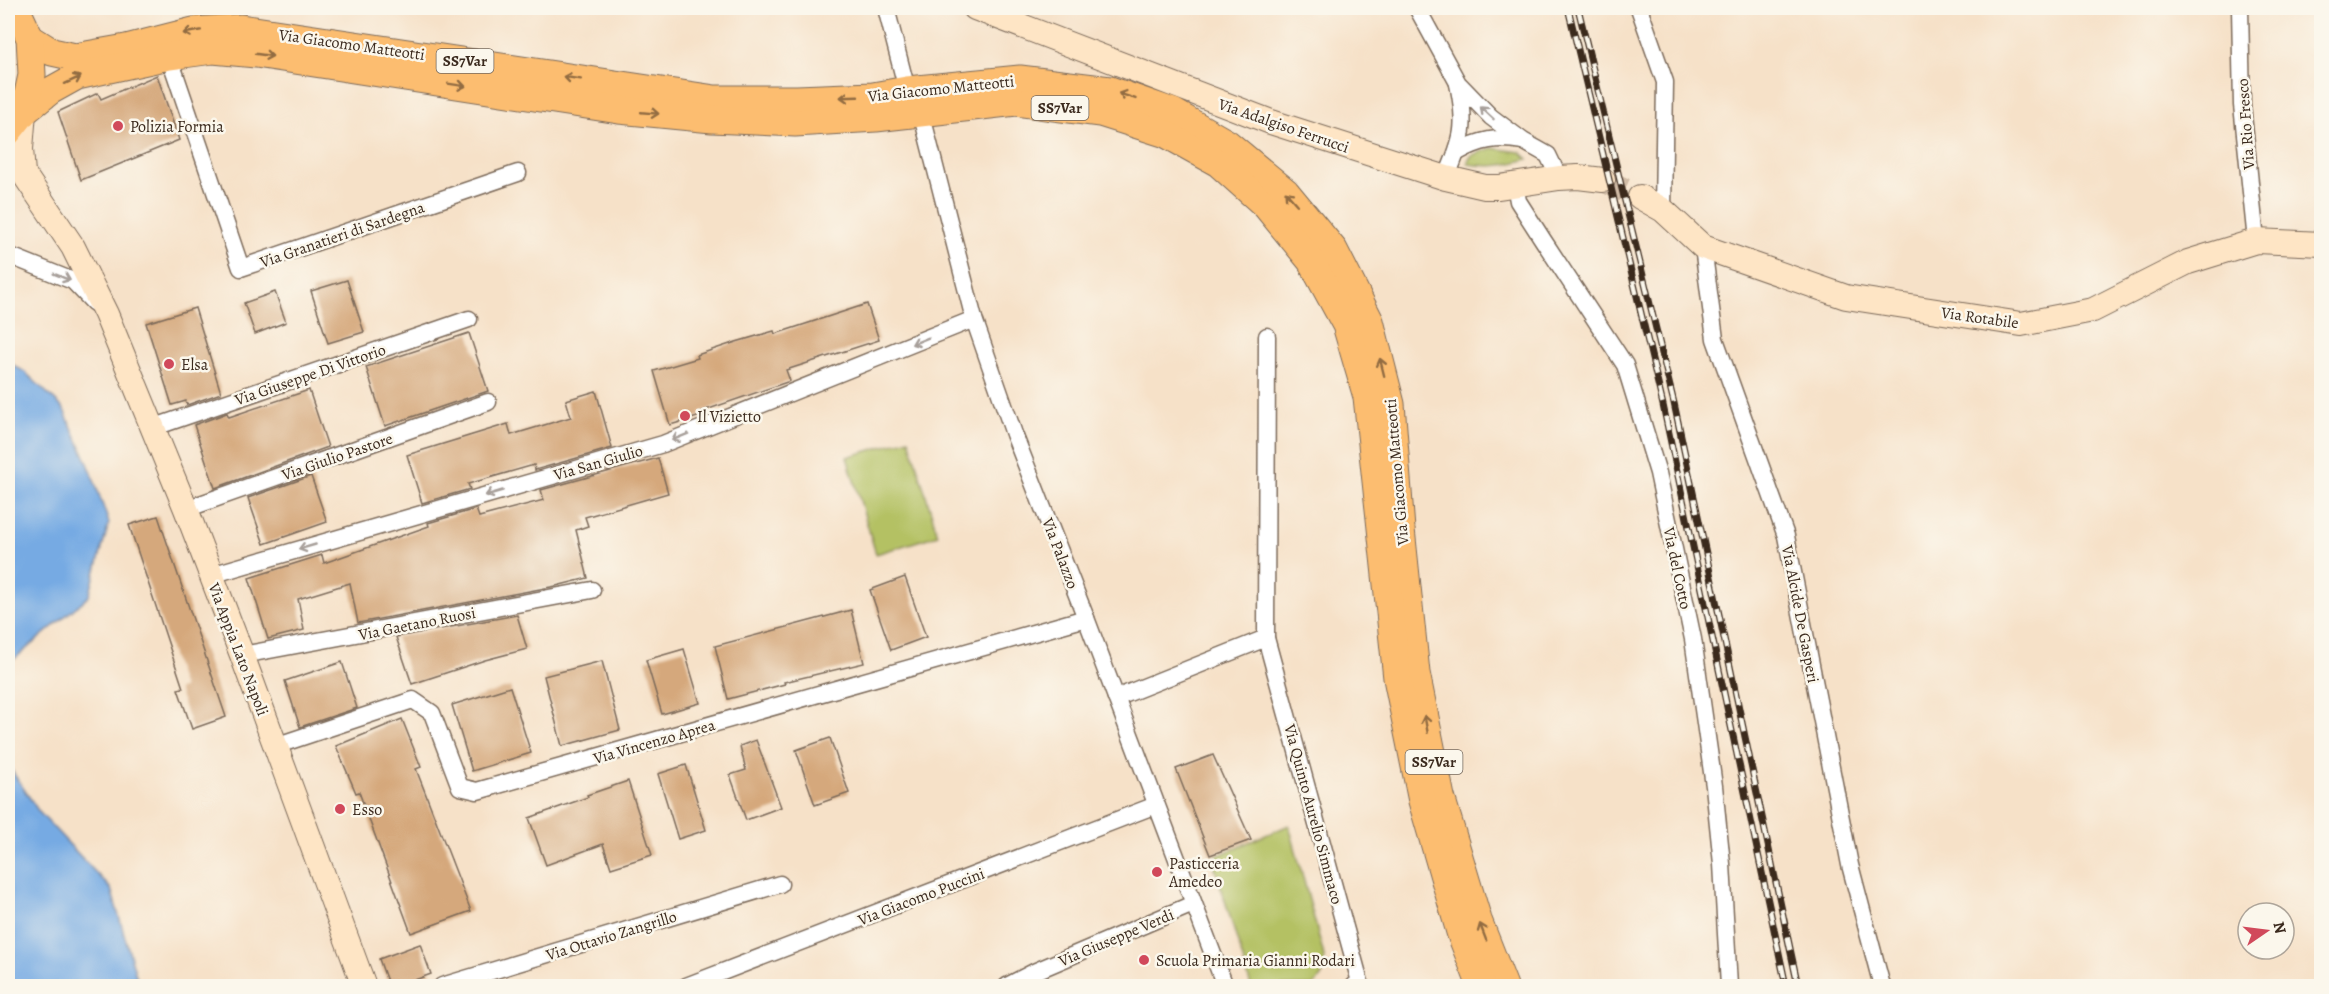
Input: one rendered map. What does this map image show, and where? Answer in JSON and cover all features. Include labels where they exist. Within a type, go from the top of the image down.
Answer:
[{"type":"main road","points":[[16,8],[30,38],[32,75],[16,122]]},
{"type":"main road","name":"Via Giacomo Matteotti","points":[[30,38],[51,52],[75,57],[126,48],[193,31],[241,28],[715,99],[873,96],[914,101],[1016,102],[1100,113],[1166,134],[1218,163],[1266,206],[1311,261],[1346,325],[1367,397],[1397,678],[1422,801],[1460,932],[1481,987]]},
{"type":"main road","name":"Via Giacomo Matteotti","points":[[16,122],[50,91],[77,76],[169,56],[213,50],[256,54],[619,110],[712,119],[795,123],[876,117],[914,101],[1020,79],[1110,90],[1173,112],[1227,142],[1286,192],[1334,250],[1370,321],[1391,404],[1416,673],[1441,797],[1478,920],[1504,987]]},
{"type":"street","name":"Via Palazzo","points":[[886,8],[974,319],[1014,434],[1225,987]]},
{"type":"street","name":"Via Adalgiso Ferrucci","points":[[975,8],[1271,122],[1446,178],[1485,187],[1559,178],[1578,177],[1603,180]]},
{"type":"street","points":[[1417,8],[1458,83],[1491,117],[1523,141],[1548,155],[1559,178]]},
{"type":"street","points":[[1639,8],[1665,82],[1663,210]]},
{"type":"street","name":"Via Rio Fresco","points":[[2240,8],[2242,105],[2256,241]]},
{"type":"street","name":"Via Granatieri di Sardegna","points":[[169,56],[241,268],[518,173]]},
{"type":"street","points":[[1446,178],[1463,135],[1464,112],[1458,83]]},
{"type":"street","name":"Via Appia Lato Napoli","points":[[16,122],[23,173],[73,247],[106,314],[186,509],[364,987]]},
{"type":"street","points":[[1458,152],[1483,141],[1503,138],[1523,141]]},
{"type":"street","name":"Via Appia Lato Napoli","points":[[8,177],[48,211]]},
{"type":"street","name":"Via del Cotto","points":[[1515,185],[1518,201],[1536,231],[1625,365],[1658,473],[1693,639],[1714,786],[1722,864],[1728,987]]},
{"type":"street","points":[[1640,197],[1663,210],[1703,247]]},
{"type":"street","name":"Via Rotabile","points":[[1703,247],[1846,297],[2021,324],[2093,310],[2188,262],[2256,241],[2322,244]]},
{"type":"street","name":"Via Alcide De Gasperi","points":[[1703,247],[1715,339],[1786,536],[1850,865],[1882,987]]},
{"type":"street","name":"Via Appia Lato Napoli","points":[[8,255],[73,281],[106,314]]},
{"type":"street","name":"Via Giuseppe Di Vittorio","points":[[152,428],[469,319]]},
{"type":"street","name":"Via San Giulio","points":[[211,575],[663,444],[974,319]]},
{"type":"street","name":"Via Quinto Aurelio Simmaco","points":[[1267,336],[1266,638],[1360,982],[1354,986]]},
{"type":"street","name":"Via Giulio Pastore","points":[[186,509],[488,402]]},
{"type":"street","name":"Via Gaetano Ruosi","points":[[242,655],[592,590]]},
{"type":"street","name":"Via Vincenzo Aprea","points":[[275,747],[412,700],[432,713],[460,787],[477,791],[1086,618]]},
{"type":"street","points":[[1116,698],[1266,638]]},
{"type":"street","name":"Via Giacomo Puccini","points":[[686,987],[1156,806]]},
{"type":"street","name":"Via Ottavio Zangrillo","points":[[442,987],[780,884]]},
{"type":"street","name":"Via Giuseppe Verdi","points":[[1007,987],[1036,971],[1193,904]]},
{"type":"green space","points":[[1492,148],[1520,152],[1528,159],[1498,165],[1468,164],[1472,155]]},
{"type":"green space","points":[[909,439],[938,535],[876,554],[847,457]]},
{"type":"green space","points":[[1289,825],[1323,952],[1324,971],[1313,986],[1251,986],[1212,858]]},
{"type":"water","points":[[8,362],[25,372],[63,408],[88,463],[109,523],[89,596],[12,661],[8,669]]},
{"type":"water","points":[[8,765],[39,812],[111,889],[139,986],[8,986]]},
{"type":"building","name":"Polizia Formia","points":[[157,75],[179,140],[81,180],[58,112],[98,93],[101,99]]},
{"type":"building","points":[[347,280],[364,332],[328,343],[311,291]]},
{"type":"building","points":[[275,292],[286,322],[255,334],[244,303]]},
{"type":"building","points":[[867,304],[879,340],[786,370],[790,381],[700,412],[701,416],[670,425],[654,371],[698,358],[697,355],[736,342],[774,331],[775,334]]},
{"type":"building","points":[[195,308],[221,393],[187,405],[186,401],[172,405],[146,323]]},
{"type":"building","points":[[469,333],[488,391],[385,426],[366,367]]},
{"type":"building","points":[[309,390],[328,447],[215,488],[194,425],[227,413],[229,417]]},
{"type":"building","points":[[596,391],[612,448],[535,470],[534,465],[468,484],[470,489],[422,503],[407,455],[508,424],[511,435],[571,417],[566,400]]},
{"type":"building","points":[[658,458],[668,493],[585,517],[588,526],[576,530],[588,578],[358,623],[350,583],[298,599],[304,630],[268,639],[249,578],[322,555],[324,563],[429,526],[428,523],[476,509],[479,517],[544,500],[541,490]]},
{"type":"building","points":[[311,476],[327,522],[264,544],[248,498]]},
{"type":"building","points":[[158,516],[226,717],[192,729],[178,689],[183,688],[129,525]]},
{"type":"building","points":[[905,577],[926,637],[891,650],[870,590]]},
{"type":"building","points":[[851,610],[864,663],[784,682],[785,684],[728,699],[715,646]]},
{"type":"building","points":[[517,615],[527,649],[412,684],[396,637]]},
{"type":"building","points":[[684,649],[700,703],[662,714],[646,660]]},
{"type":"building","points":[[602,661],[620,730],[562,746],[544,676]]},
{"type":"building","points":[[342,662],[357,708],[300,727],[285,681]]},
{"type":"building","points":[[510,687],[531,753],[472,771],[452,705]]},
{"type":"building","points":[[402,719],[421,767],[416,769],[471,911],[411,933],[359,792],[356,793],[336,746]]},
{"type":"building","points":[[830,738],[849,793],[815,805],[796,750]]},
{"type":"building","points":[[756,740],[781,807],[746,820],[730,775],[746,770],[740,746]]},
{"type":"building","points":[[1213,755],[1251,840],[1210,855],[1176,769]]},
{"type":"building","points":[[686,765],[706,830],[678,839],[658,774]]},
{"type":"building","points":[[628,781],[652,855],[611,868],[603,844],[546,865],[529,818]]},
{"type":"building","points":[[420,944],[431,974],[396,987],[389,987],[379,959]]},
{"type":"tunnel","points":[[1603,180],[1640,197]]},
{"type":"railway","points":[[1568,8],[1663,405],[1786,986]]},
{"type":"railway","points":[[1578,8],[1674,403],[1798,986]]},
{"type":"place","name":"Polizia Formia","points":[[118,126]]},
{"type":"place","name":"Elsa","points":[[169,364]]},
{"type":"place","name":"Il Vizietto","points":[[685,416]]},
{"type":"place","name":"Esso","points":[[340,809]]},
{"type":"place","name":"Pasticceria Amedeo","points":[[1157,872]]},
{"type":"place","name":"Scuola Primaria Gianni Rodari","points":[[1144,960]]}]
